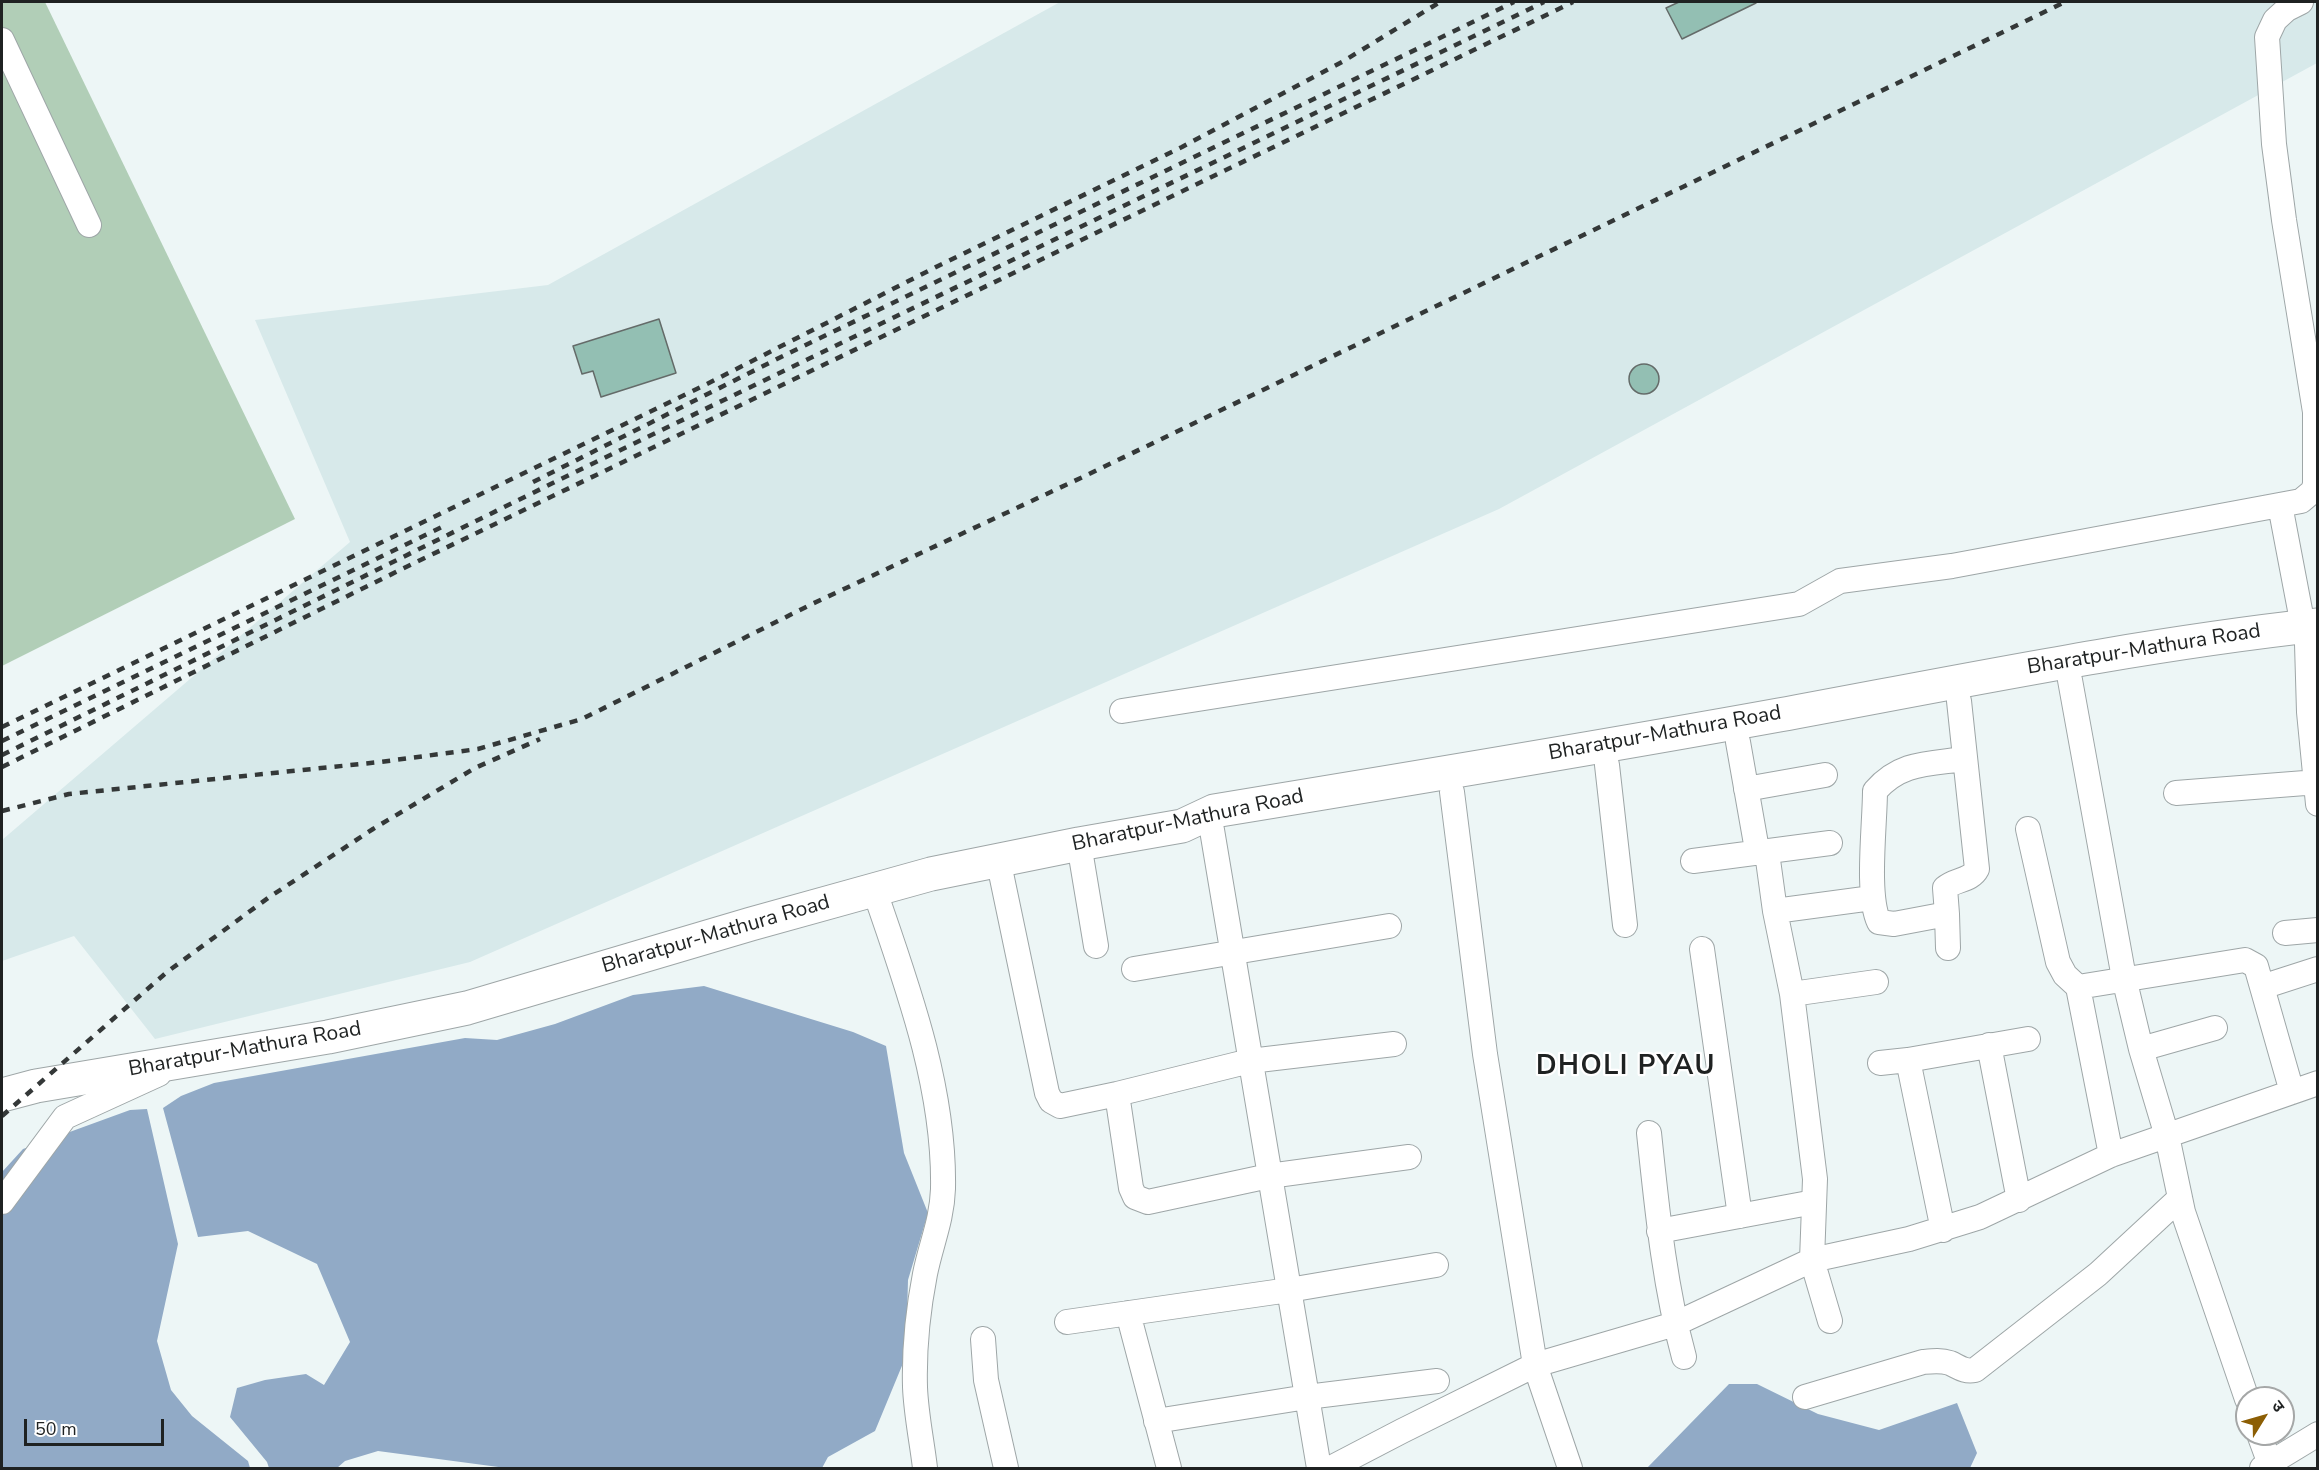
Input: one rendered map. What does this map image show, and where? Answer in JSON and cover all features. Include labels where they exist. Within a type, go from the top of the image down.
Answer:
[{"type":"highway","name":"Bharatpur-Mathura Road","points":[[2,1095],[36,1086],[328,1037],[467,1008],[874,889],[998,859],[1079,843],[1197,828],[1272,823],[1738,742],[2068,661],[2225,646],[2311,634]]},
{"type":"highway","name":"Bharatpur-Mathura Road","points":[[1197,828],[1214,811],[1907,700],[1959,701],[2070,680],[2225,646]]},
{"type":"street","points":[[1122,711],[1799,604],[1840,581],[1952,566],[2194,519],[2301,501],[2313,491],[2315,484],[2316,411],[2284,220],[2274,144],[2267,37],[2275,20],[2287,9],[2301,2]]},
{"type":"street","points":[[2,40],[89,225]]},
{"type":"street","points":[[2176,793],[2317,789],[2311,634],[2280,505]]},
{"type":"street","points":[[2070,680],[2124,978],[2141,1049],[2167,1136],[2180,1198],[2206,1284],[2242,1386]]},
{"type":"street","points":[[1948,948],[1945,888],[1956,880],[1970,877],[1977,869],[1959,701]]},
{"type":"street","points":[[1738,742],[1756,844],[1768,860],[1775,911],[1792,994],[1815,1179],[1812,1260],[1830,1321]]},
{"type":"street","points":[[1947,914],[1885,924],[1879,922],[1872,898],[1875,791],[1886,779],[1908,766],[1964,759]]},
{"type":"street","points":[[1607,765],[1625,925]]},
{"type":"street","points":[[1746,789],[1825,776]]},
{"type":"street","points":[[1452,792],[1485,1054],[1534,1365],[1570,1468]]},
{"type":"street","points":[[1197,828],[1231,954],[1319,1468]]},
{"type":"street","points":[[2028,829],[2058,962],[2065,975],[2078,987],[2110,1155]]},
{"type":"street","points":[[1079,843],[1096,946]]},
{"type":"street","points":[[1693,861],[1830,843]]},
{"type":"street","points":[[998,859],[1047,1093],[1051,1101],[1060,1106],[1250,1062],[1394,1044]]},
{"type":"street","points":[[874,889],[914,1007],[939,1117],[943,1160],[943,1192],[939,1228],[925,1273],[917,1331],[915,1389],[925,1468]]},
{"type":"street","points":[[1775,911],[1872,898]]},
{"type":"street","points":[[1134,969],[1389,926]]},
{"type":"street","points":[[2285,933],[2318,930]]},
{"type":"street","points":[[1702,949],[1740,1216]]},
{"type":"street","points":[[2078,987],[2245,960],[2256,966],[2292,1092]]},
{"type":"street","points":[[2262,987],[2318,969]]},
{"type":"street","points":[[1792,994],[1876,982]]},
{"type":"street","points":[[2141,1049],[2215,1028]]},
{"type":"street","points":[[1880,1063],[2028,1039]]},
{"type":"street","points":[[1989,1046],[2019,1200]]},
{"type":"street","points":[[2,1202],[65,1117],[188,1060]]},
{"type":"street","points":[[1908,1060],[1943,1230]]},
{"type":"street","points":[[1331,1468],[1534,1365],[1675,1324],[1812,1260],[1943,1230],[2019,1200],[2110,1155],[2318,1083]]},
{"type":"street","points":[[1117,1094],[1131,1188],[1135,1197],[1148,1202],[1269,1176],[1409,1157]]},
{"type":"street","points":[[1649,1133],[1659,1231],[1675,1324],[1684,1357]]},
{"type":"street","points":[[1805,1397],[1923,1362],[1937,1360],[1962,1370],[1975,1370],[2098,1274],[2180,1198]]},
{"type":"street","points":[[1659,1231],[1814,1202]]},
{"type":"street","points":[[1067,1322],[1289,1290],[1436,1265]]},
{"type":"street","points":[[1128,1314],[1168,1468]]},
{"type":"street","points":[[983,1339],[986,1380],[1006,1468]]},
{"type":"street","points":[[1156,1420],[1307,1396],[1437,1381]]},
{"type":"street","points":[[2262,1446],[2266,1466],[2318,1434]]},
{"type":"shaded area","points":[[1060,2],[2317,2],[2317,63],[1499,509],[470,962],[155,1039],[74,936],[2,961],[2,840],[350,542],[255,320],[548,285]]},
{"type":"green space","points":[[2,2],[45,2],[295,519],[2,666]]},
{"type":"water","points":[[704,986],[853,1032],[886,1046],[904,1153],[928,1213],[908,1280],[906,1356],[875,1431],[828,1457],[822,1468],[506,1468],[378,1451],[345,1461],[337,1468],[269,1468],[267,1462],[230,1417],[237,1388],[265,1380],[306,1374],[324,1385],[350,1342],[317,1264],[248,1231],[198,1237],[163,1108],[181,1096],[214,1083],[465,1038],[497,1040],[555,1024],[633,995]]},
{"type":"water","points":[[147,1109],[178,1244],[157,1341],[171,1390],[192,1416],[248,1461],[250,1468],[2,1468],[2,1172],[23,1149],[130,1110]]},
{"type":"water","points":[[1729,1384],[1757,1384],[1818,1414],[1879,1430],[1957,1403],[1977,1453],[1970,1468],[1647,1468]]},
{"type":"building","points":[[1679,2],[1756,3],[1682,39],[1666,8]]},
{"type":"building","points":[[659,319],[676,373],[601,397],[593,371],[582,374],[573,346]]},
{"type":"building","points":[[1644,364],[1655,368],[1659,379],[1655,390],[1644,394],[1633,390],[1629,379],[1633,368]]},
{"type":"railway","points":[[2,727],[707,384],[936,267],[1182,147],[1342,62],[1440,2]]},
{"type":"railway","points":[[533,482],[781,357],[1514,2]]},
{"type":"railway","points":[[2,755],[563,478],[1544,2]]},
{"type":"railway","points":[[2,767],[400,570],[1573,2]]},
{"type":"railway","points":[[2,811],[69,794],[380,762],[478,749],[582,719],[812,604],[1087,475],[2065,2]]},
{"type":"railway","points":[[2,741],[444,526]]},
{"type":"railway","points":[[2,1116],[167,972],[268,898],[373,829],[475,768],[540,739]]},
{"type":"district","name":"DHOLI PYAU","points":[[1626,1067]]}]
